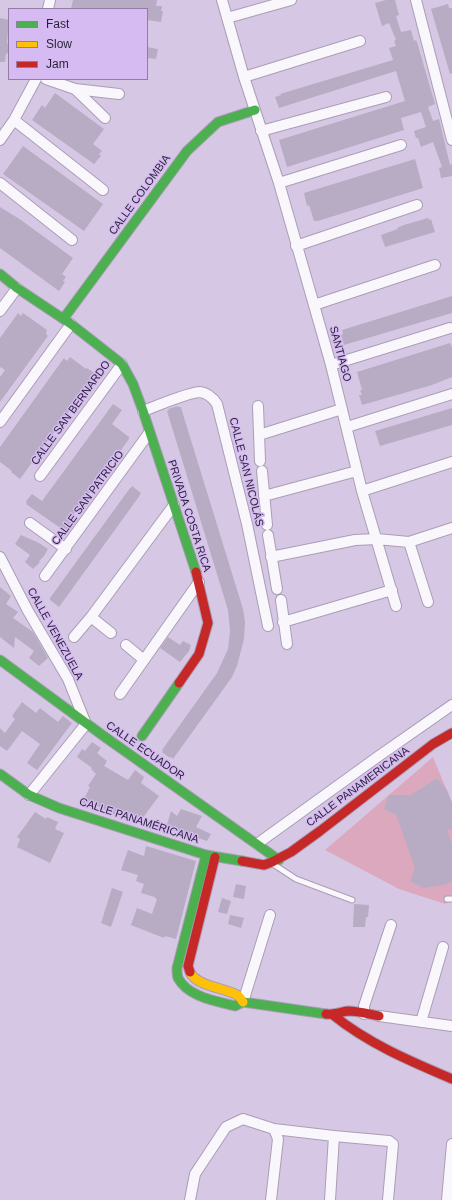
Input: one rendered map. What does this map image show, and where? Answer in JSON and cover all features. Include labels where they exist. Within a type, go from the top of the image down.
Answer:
[{"type":"street","name":"SANTIAGO","points":[[222,0],[314,305],[331,365],[362,491],[396,606]]},
{"type":"street","points":[[227,18],[291,0]]},
{"type":"street","points":[[419,1],[452,140]]},
{"type":"street","points":[[244,76],[360,41]]},
{"type":"street","points":[[0,140],[14,120],[35,80]]},
{"type":"street","points":[[49,80],[75,89],[119,94]]},
{"type":"street","points":[[75,89],[104,118]]},
{"type":"street","points":[[262,131],[386,98]]},
{"type":"street","name":"CALLE COLOMBIA","points":[[68,321],[187,151],[218,122],[255,110]]},
{"type":"street","points":[[14,120],[103,190]]},
{"type":"street","points":[[278,183],[401,145]]},
{"type":"street","points":[[0,183],[72,240]]},
{"type":"street","points":[[296,246],[416,205]]},
{"type":"street","points":[[314,305],[435,265]]},
{"type":"street","name":"PRIVADA COSTA RICA","points":[[0,274],[16,288],[68,321],[122,364],[133,384],[143,411],[199,582],[208,623],[199,654],[142,736]]},
{"type":"street","points":[[0,311],[16,288]]},
{"type":"street","points":[[0,422],[68,321]]},
{"type":"street","points":[[331,365],[450,328]]},
{"type":"street","name":"CALLE SAN BERNARDO","points":[[40,476],[122,364]]},
{"type":"street","name":"CALLE SAN NICOLÁS","points":[[143,411],[190,394],[200,392],[209,395],[217,404],[248,524],[268,626]]},
{"type":"street","points":[[347,427],[452,394]]},
{"type":"street","points":[[258,406],[264,496],[271,557],[277,589]]},
{"type":"street","points":[[259,435],[342,409]]},
{"type":"street","name":"CALLE SAN PATRICIO","points":[[46,576],[149,433]]},
{"type":"street","points":[[362,491],[452,462]]},
{"type":"street","points":[[264,496],[357,472]]},
{"type":"street","points":[[74,637],[91,617],[174,505]]},
{"type":"street","points":[[30,523],[66,549]]},
{"type":"street","points":[[271,557],[355,540],[377,539],[409,542],[452,528]]},
{"type":"street","points":[[409,542],[428,602]]},
{"type":"street","name":"CALLE VENEZUELA","points":[[0,557],[28,611],[68,679],[86,724]]},
{"type":"street","points":[[120,694],[199,582]]},
{"type":"street","points":[[283,622],[392,590]]},
{"type":"street","points":[[281,600],[287,644]]},
{"type":"street","points":[[91,617],[112,633]]},
{"type":"street","points":[[126,645],[144,660]]},
{"type":"street","name":"CALLE ECUADOR","points":[[0,660],[86,724],[257,844],[275,862]]},
{"type":"street","points":[[257,844],[452,705]]},
{"type":"street","points":[[29,795],[86,724]]},
{"type":"street","name":"CALLE PANAMERICANA","points":[[275,862],[315,834],[433,744],[452,733]]},
{"type":"street","name":"CALLE PANAMÉRICANA","points":[[0,774],[29,795],[59,808],[206,855],[257,864],[275,862]]},
{"type":"street","points":[[206,855],[177,968],[178,977],[189,990],[212,1000],[235,1006],[243,1002],[334,1014],[340,1011],[452,1026]]},
{"type":"street","points":[[216,857],[188,966],[192,976],[204,983],[238,995],[243,1002]]},
{"type":"street","points":[[243,1002],[270,915]]},
{"type":"street","points":[[364,1014],[364,1006],[391,925]]},
{"type":"street","points":[[421,1022],[444,947]]},
{"type":"street","points":[[177,968],[188,966]]},
{"type":"street","points":[[334,1014],[341,1021],[391,1052],[452,1079]]},
{"type":"street","points":[[190,1200],[195,1174],[226,1127],[242,1119],[274,1129],[389,1141],[393,1144],[388,1200]]},
{"type":"street","points":[[271,1200],[278,1139],[274,1129]]},
{"type":"street","points":[[330,1200],[334,1136]]},
{"type":"street","points":[[447,1200],[452,1144]]},
{"type":"lane","points":[[275,862],[296,879],[352,900]]},
{"type":"shaded area","points":[[433,757],[452,803],[452,901],[445,904],[399,889],[325,850]]},
{"type":"building","points":[[73,0],[157,0],[156,6],[162,6],[161,11],[163,11],[161,22],[148,20],[148,8],[71,8]]},
{"type":"building","points":[[386,0],[395,0],[399,15],[396,16],[401,32],[411,30],[414,41],[416,40],[417,42],[435,104],[428,107],[433,121],[439,119],[450,165],[452,164],[452,176],[441,178],[439,168],[442,167],[433,142],[421,147],[418,138],[416,138],[414,131],[426,127],[421,112],[401,118],[404,130],[287,167],[279,140],[405,101],[396,71],[279,108],[275,97],[281,95],[280,94],[393,60],[389,48],[396,46],[394,41],[396,40],[389,23],[382,26],[375,3]]},
{"type":"building","points":[[448,4],[449,8],[452,8],[452,73],[450,74],[431,9]]},
{"type":"building","points":[[0,18],[8,20],[8,54],[6,53],[5,62],[0,62]]},
{"type":"building","points":[[148,47],[158,49],[156,59],[148,58]]},
{"type":"building","points":[[55,93],[104,129],[93,144],[102,151],[99,154],[101,156],[94,164],[32,120],[42,105],[45,108]]},
{"type":"building","points":[[23,146],[103,204],[84,231],[3,174]]},
{"type":"building","points":[[415,159],[423,188],[314,221],[309,205],[307,206],[304,193]]},
{"type":"building","points":[[0,207],[21,220],[73,258],[62,274],[66,277],[63,281],[65,282],[59,291],[0,248]]},
{"type":"building","points":[[428,218],[429,220],[431,219],[435,232],[385,247],[381,235],[398,229],[397,228],[404,225]]},
{"type":"building","points":[[452,296],[452,313],[344,345],[341,335],[343,334],[342,330]]},
{"type":"building","points":[[18,313],[21,316],[23,313],[47,330],[46,334],[48,336],[0,402],[0,377],[5,370],[0,367],[0,338]]},
{"type":"building","points":[[450,343],[452,347],[452,377],[432,385],[362,405],[359,395],[362,395],[360,390],[362,390],[357,372]]},
{"type":"building","points":[[70,357],[86,369],[87,368],[96,374],[20,479],[0,462],[0,447],[64,358],[67,361]]},
{"type":"building","points":[[113,404],[122,410],[112,424],[129,437],[129,439],[69,521],[74,524],[68,533],[26,504],[26,501],[32,494],[42,501]]},
{"type":"building","points":[[178,406],[181,407],[243,609],[245,622],[244,639],[237,666],[232,677],[173,759],[162,752],[162,750],[217,673],[228,649],[230,631],[228,610],[167,411],[169,410],[168,409]]},
{"type":"building","points":[[452,408],[452,425],[380,446],[375,431]]},
{"type":"building","points":[[132,486],[141,493],[138,498],[59,607],[50,600],[50,598]]},
{"type":"building","points":[[21,535],[48,549],[39,561],[40,562],[33,569],[25,562],[30,555],[15,544]]},
{"type":"building","points":[[0,587],[11,596],[6,604],[18,612],[13,618],[33,632],[48,658],[39,666],[29,658],[34,651],[15,637],[14,648],[0,637]]},
{"type":"building","points":[[168,637],[180,645],[183,641],[191,645],[189,651],[180,662],[160,648]]},
{"type":"building","points":[[22,702],[36,713],[40,708],[58,722],[63,716],[72,723],[37,770],[27,763],[40,744],[22,731],[7,751],[0,746],[0,728],[5,733],[15,719],[12,716]]},
{"type":"building","points":[[92,742],[101,748],[97,753],[107,761],[104,766],[128,780],[135,770],[144,777],[141,783],[159,796],[139,823],[112,814],[92,803],[90,807],[82,803],[90,787],[88,786],[96,774],[91,769],[92,768],[77,757],[82,749],[85,751]]},
{"type":"building","points":[[437,778],[447,790],[452,803],[452,829],[447,830],[452,844],[452,881],[444,885],[423,888],[410,881],[415,868],[396,815],[384,809],[389,795],[411,795]]},
{"type":"building","points":[[181,809],[202,816],[196,827],[211,834],[207,841],[166,828],[171,811],[177,816]]},
{"type":"building","points":[[35,812],[46,819],[47,817],[58,822],[55,829],[64,833],[50,863],[17,847],[20,839],[17,837]]},
{"type":"building","points":[[146,846],[196,861],[176,939],[165,936],[164,938],[131,925],[137,908],[152,914],[157,899],[141,893],[144,884],[136,881],[138,875],[121,870],[128,850],[144,856]]},
{"type":"building","points":[[236,884],[246,886],[244,899],[233,897]]},
{"type":"building","points":[[112,888],[123,892],[111,927],[101,923]]},
{"type":"building","points":[[222,898],[231,901],[227,914],[218,912]]},
{"type":"building","points":[[354,904],[369,905],[365,927],[353,927]]},
{"type":"building","points":[[230,915],[244,918],[241,928],[228,924]]},
{"type":"traffic: fast","points":[[64,318],[187,151],[218,122],[255,110]]},
{"type":"traffic: fast","points":[[0,274],[17,288],[71,324],[122,364],[133,384],[143,411],[196,572]]},
{"type":"traffic: fast","points":[[0,660],[105,737],[279,860]]},
{"type":"traffic: fast","points":[[142,736],[179,683]]},
{"type":"traffic: fast","points":[[0,774],[29,795],[59,808],[206,855],[242,861]]},
{"type":"traffic: fast","points":[[206,855],[177,968],[178,978],[188,990],[195,994],[235,1006],[243,1002],[326,1014]]},
{"type":"traffic: slow","points":[[190,972],[198,981],[237,995],[243,1002]]},
{"type":"traffic: jam","points":[[179,683],[199,654],[208,623],[196,572]]},
{"type":"traffic: jam","points":[[242,861],[264,865],[291,852],[433,744],[452,733]]},
{"type":"traffic: jam","points":[[190,972],[188,966],[215,857]]},
{"type":"traffic: jam","points":[[326,1014],[352,1011],[379,1016]]},
{"type":"traffic: jam","points":[[333,1015],[375,1043],[452,1079]]}]
